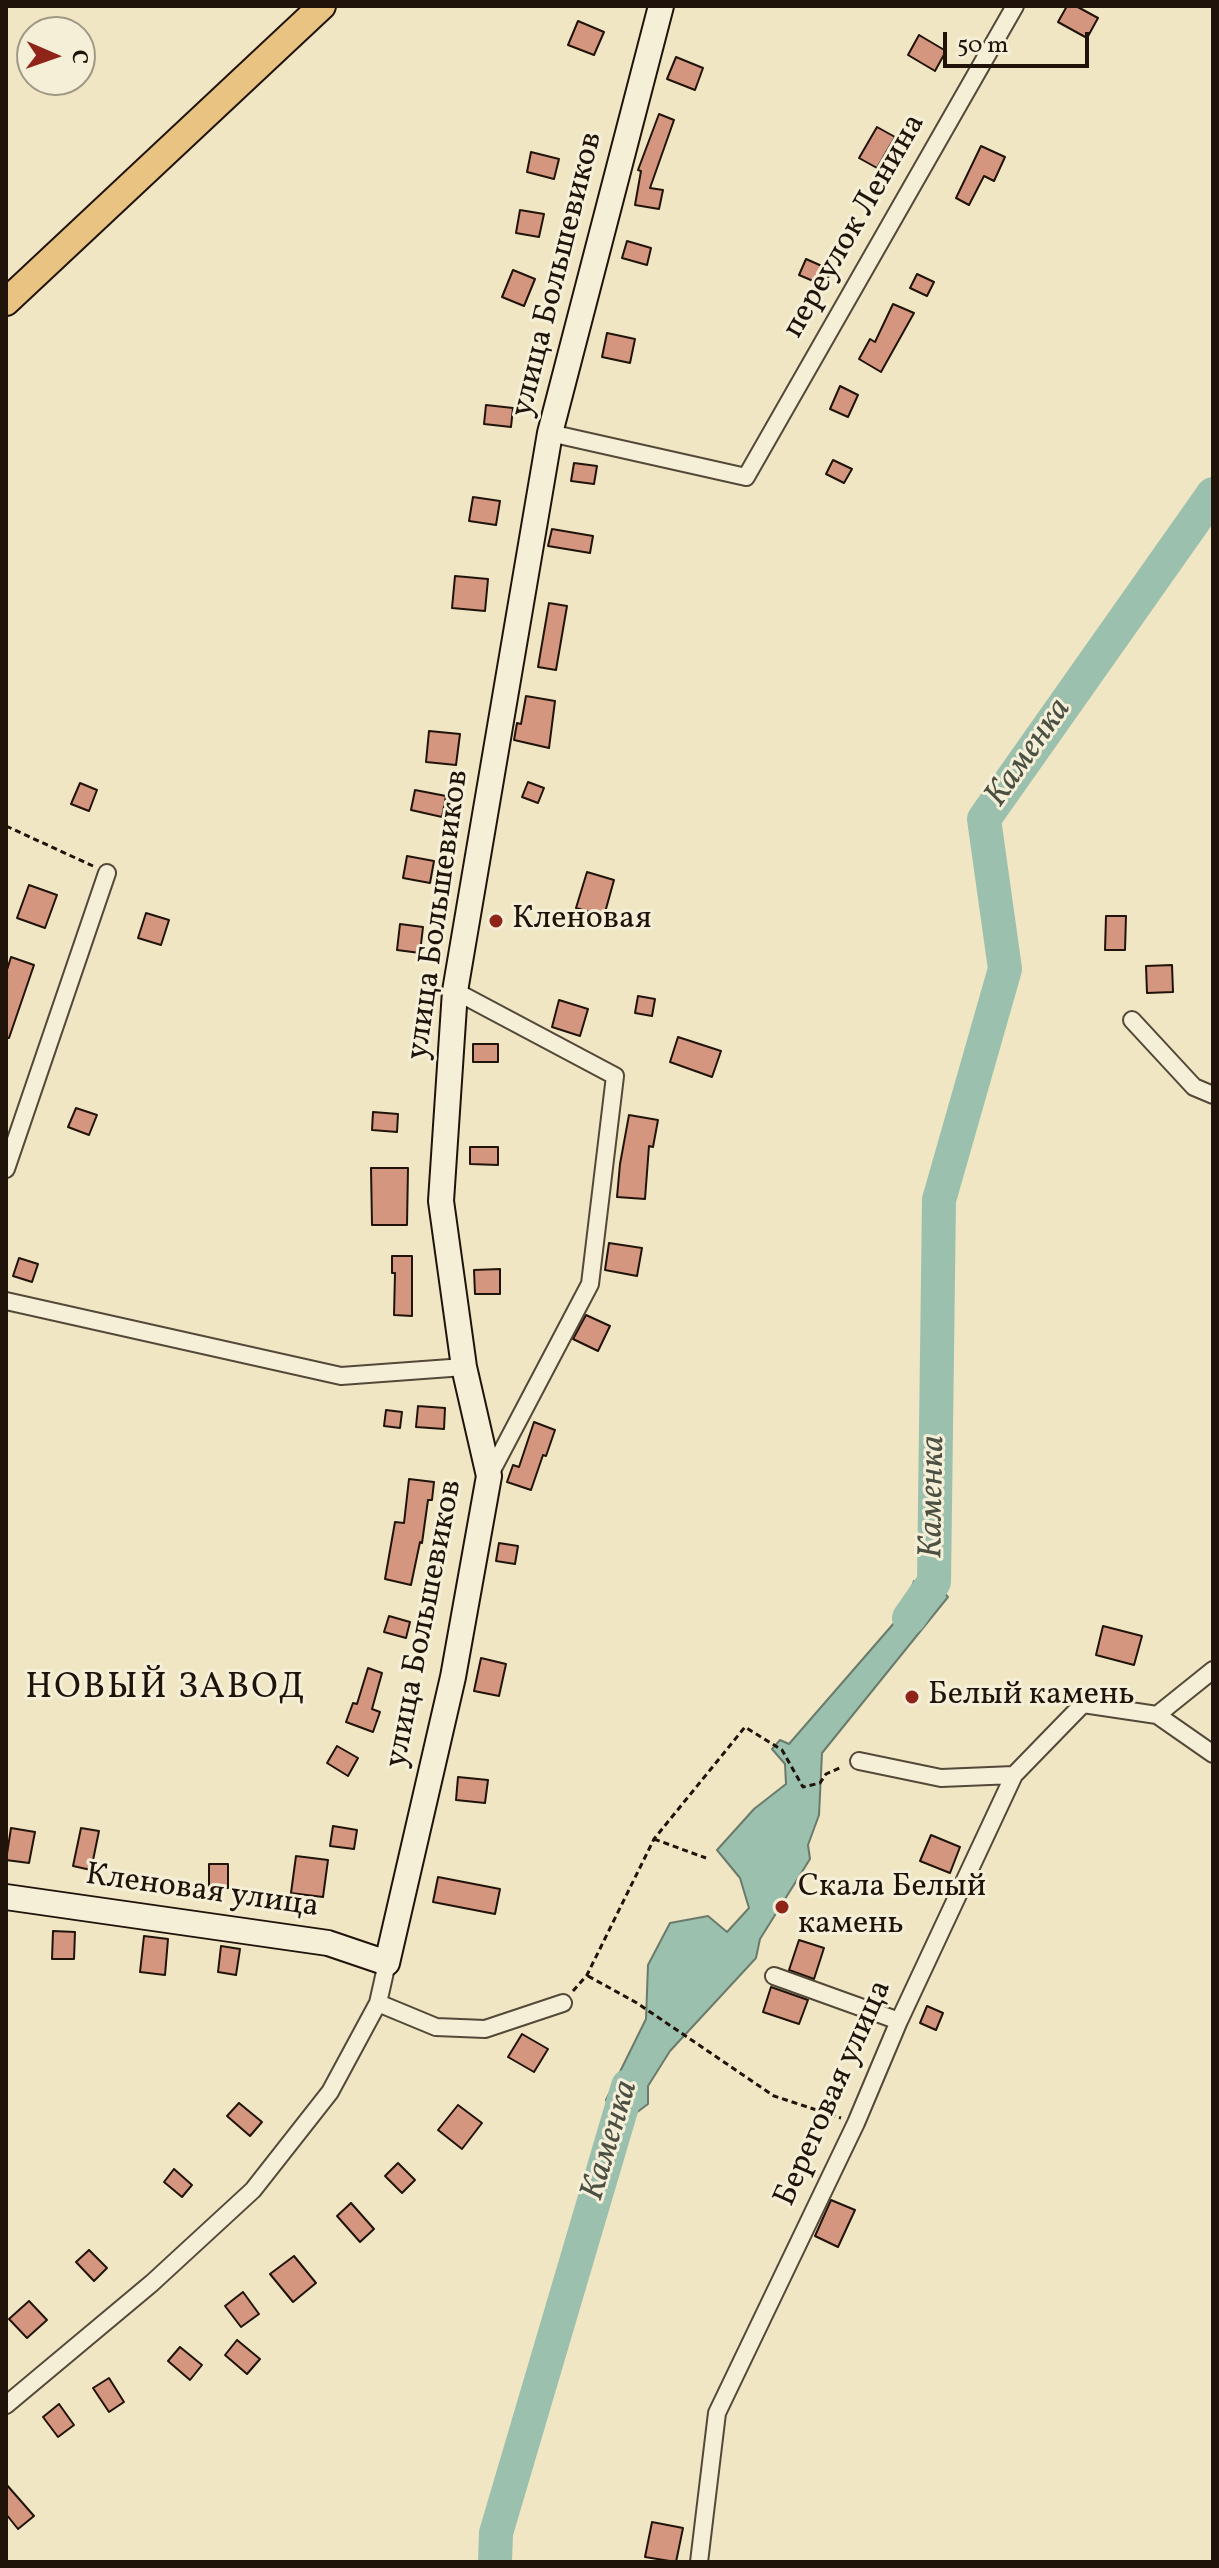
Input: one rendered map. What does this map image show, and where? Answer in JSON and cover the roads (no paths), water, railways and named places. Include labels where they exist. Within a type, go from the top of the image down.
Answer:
[{"type":"main road","points":[[6,302],[322,6]]},
{"type":"street","name":"улица Большевиков","points":[[6,2405],[152,2283],[253,2190],[330,2092],[378,2003],[453,1677],[489,1476],[464,1367],[441,1201],[455,991],[550,433],[661,6]]},
{"type":"street","name":"переулок Ленина","points":[[550,433],[746,477],[1015,6]]},
{"type":"street","points":[[6,1169],[107,873]]},
{"type":"street","points":[[455,991],[615,1076],[590,1284],[489,1476]]},
{"type":"street","points":[[1132,1020],[1194,1087],[1213,1095]]},
{"type":"street","points":[[6,1301],[341,1376],[464,1367]]},
{"type":"street","points":[[1213,1670],[1157,1715],[1213,1754]]},
{"type":"street","name":"Береговая улица","points":[[699,2562],[717,2413],[856,2123],[899,2021],[1014,1775],[1083,1704],[1157,1715]]},
{"type":"street","points":[[859,1761],[941,1778],[1014,1775]]},
{"type":"street","name":"Кленовая улица","points":[[6,1897],[328,1943],[387,1963]]},
{"type":"street","points":[[774,1976],[899,2021]]},
{"type":"street","points":[[378,2003],[436,2027],[485,2029],[563,2003]]},
{"type":"waterway","name":"Каменка","points":[[909,1618],[934,1582],[939,1200],[1005,969],[984,819],[1213,494]]},
{"type":"waterway","name":"Каменка","points":[[495,2562],[496,2533],[628,2086]]},
{"type":"place","name":"Кленовая","points":[[496,921]]},
{"type":"place","name":"Белый камень","points":[[912,1697]]},
{"type":"place","name":"Скала Белый камень","points":[[782,1907]]},
{"type":"district","name":"НОВЫЙ ЗАВОД","points":[[166,1690]]}]
